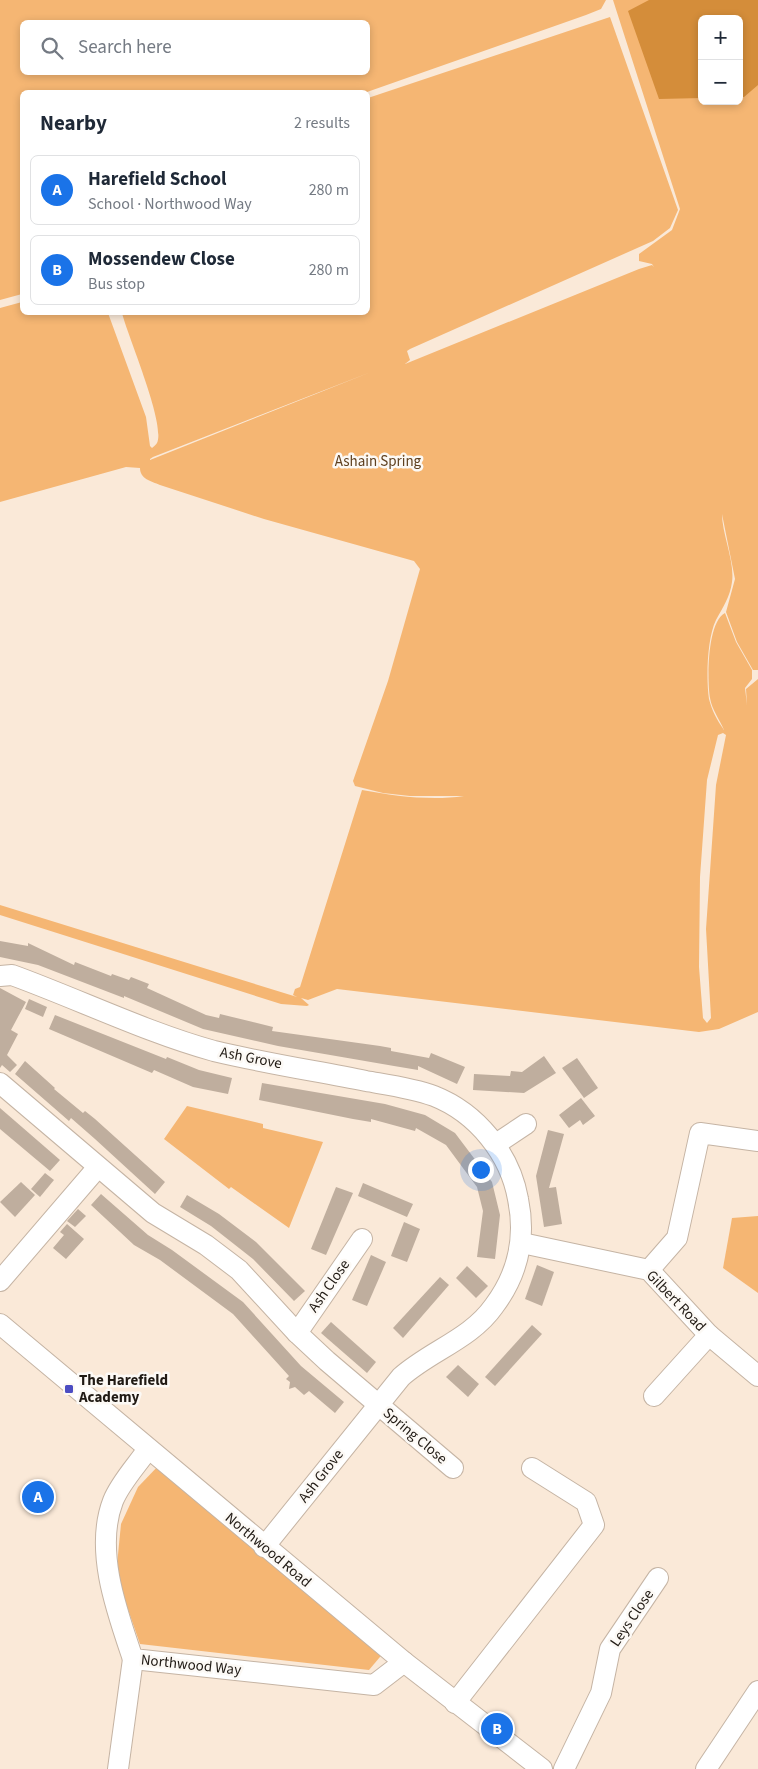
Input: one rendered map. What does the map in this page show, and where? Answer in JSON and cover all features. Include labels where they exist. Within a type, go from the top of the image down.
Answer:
[{"type":"street","name":"Ash Grove","points":[[0,976],[12,975],[179,1040],[215,1051],[401,1087],[434,1096],[460,1110],[496,1144],[513,1179],[521,1214],[522,1243],[512,1277],[494,1307],[482,1321],[459,1338],[414,1365],[377,1404],[264,1547]]},
{"type":"street","points":[[0,1083],[153,1213],[206,1245],[238,1270],[296,1333],[377,1404]]},
{"type":"street","points":[[496,1144],[526,1124]]},
{"type":"street","points":[[650,1270],[678,1238],[700,1133],[758,1141]]},
{"type":"street","points":[[0,1281],[98,1167]]},
{"type":"street","name":"Ash Close","points":[[296,1333],[362,1239]]},
{"type":"street","name":"Gilbert Road","points":[[522,1243],[650,1270],[709,1335],[758,1376]]},
{"type":"street","name":"Northwood Road","points":[[0,1324],[148,1450],[404,1662],[542,1769]]},
{"type":"street","points":[[654,1396],[709,1335]]},
{"type":"street","name":"Spring Close","points":[[377,1404],[453,1468]]},
{"type":"street","name":"Northwood Way","points":[[148,1450],[114,1500],[107,1529],[108,1575],[133,1659],[374,1685],[404,1662]]},
{"type":"street","points":[[455,1703],[594,1526],[586,1502],[532,1468]]},
{"type":"street","name":"Leys Close","points":[[564,1769],[601,1693],[610,1648],[658,1578]]},
{"type":"street","points":[[118,1769],[133,1659]]},
{"type":"street","points":[[706,1769],[758,1691]]},
{"type":"green space","points":[[0,0],[606,0],[601,9],[586,15],[370,91],[20,90],[20,295],[0,300]]},
{"type":"green space","name":"Ashain Spring","points":[[613,0],[758,0],[758,670],[753,670],[737,642],[726,612],[735,579],[722,514],[732,566],[732,582],[728,597],[713,628],[709,648],[708,681],[709,699],[715,715],[724,730],[711,702],[709,666],[715,628],[719,618],[725,613],[736,642],[752,670],[752,679],[745,688],[747,705],[746,689],[758,679],[758,1012],[719,1029],[699,1032],[337,989],[308,1000],[301,998],[309,1005],[307,1006],[281,1004],[0,915],[0,905],[297,997],[293,995],[295,989],[300,987],[362,790],[387,794],[413,797],[439,798],[464,796],[410,796],[383,793],[355,786],[353,781],[388,681],[420,569],[414,561],[264,519],[160,485],[144,477],[140,472],[140,468],[126,467],[0,502],[0,308],[20,303],[20,315],[109,315],[146,417],[150,446],[152,448],[157,443],[156,418],[123,315],[370,315],[370,97],[610,17],[678,210],[670,228],[653,241],[410,349],[407,351],[410,360],[405,364],[639,269],[652,265],[654,267],[652,264],[639,261],[639,254],[672,230],[680,209]],"holes":[[[371,372],[150,460],[153,457]],[[723,733],[726,735],[716,785],[706,929],[711,1018],[707,1023],[703,1018],[699,967],[700,877],[707,780],[718,735]]]},
{"type":"green space","points":[[187,1106],[263,1124],[263,1128],[323,1142],[289,1228],[231,1187],[229,1189],[164,1139]]},
{"type":"green space","points":[[758,1216],[758,1293],[723,1268],[732,1218]]},
{"type":"green space","points":[[161,1463],[385,1651],[369,1670],[140,1644],[116,1575],[121,1524],[138,1487]]},
{"type":"shaded area","points":[[649,0],[758,0],[758,85],[743,97],[743,15],[698,15],[698,98],[659,99],[628,11]]},
{"type":"building","points":[[0,941],[28,946],[28,943],[74,965],[75,962],[111,976],[112,974],[129,980],[131,977],[149,984],[147,988],[206,1015],[219,1018],[220,1014],[273,1027],[272,1031],[380,1046],[391,1048],[391,1051],[429,1058],[431,1053],[465,1067],[457,1084],[418,1066],[418,1070],[394,1066],[278,1046],[203,1029],[124,996],[124,998],[38,965],[0,957]]},
{"type":"building","points":[[0,988],[26,1002],[11,1030],[18,1034],[7,1055],[17,1065],[10,1072],[2,1065],[0,1068]]},
{"type":"building","points":[[29,999],[47,1007],[43,1017],[25,1009]]},
{"type":"building","points":[[55,1015],[166,1059],[167,1057],[199,1070],[232,1078],[228,1094],[193,1087],[154,1070],[152,1073],[49,1029]]},
{"type":"building","points":[[544,1056],[556,1073],[524,1093],[473,1090],[474,1074],[510,1076],[511,1071],[522,1072]]},
{"type":"building","points":[[577,1058],[598,1088],[584,1098],[562,1068]]},
{"type":"building","points":[[25,1061],[54,1089],[83,1113],[85,1111],[95,1119],[165,1182],[155,1194],[71,1118],[69,1121],[15,1074]]},
{"type":"building","points":[[262,1083],[385,1104],[425,1115],[455,1133],[492,1182],[500,1215],[495,1259],[477,1257],[483,1211],[477,1187],[446,1145],[416,1128],[415,1131],[371,1119],[371,1122],[353,1119],[259,1100]]},
{"type":"building","points":[[581,1098],[595,1116],[583,1125],[580,1120],[569,1128],[559,1115]]},
{"type":"building","points":[[0,1108],[60,1160],[50,1171],[0,1129]]},
{"type":"building","points":[[548,1130],[564,1134],[549,1188],[556,1187],[562,1224],[544,1227],[536,1176]]},
{"type":"building","points":[[45,1173],[54,1180],[40,1197],[31,1189]]},
{"type":"building","points":[[21,1182],[35,1195],[15,1217],[0,1202]]},
{"type":"building","points":[[363,1183],[413,1204],[407,1217],[358,1196]]},
{"type":"building","points":[[336,1187],[353,1193],[326,1255],[311,1249]]},
{"type":"building","points":[[101,1194],[148,1235],[172,1250],[243,1302],[301,1366],[344,1402],[335,1413],[309,1391],[304,1395],[295,1387],[289,1389],[290,1382],[286,1379],[289,1376],[233,1314],[160,1260],[134,1245],[91,1205]]},
{"type":"building","points":[[187,1195],[219,1214],[256,1242],[305,1291],[294,1301],[253,1259],[211,1226],[180,1207]]},
{"type":"building","points":[[78,1209],[86,1216],[75,1227],[67,1221]]},
{"type":"building","points":[[404,1222],[420,1229],[407,1262],[391,1256]]},
{"type":"building","points":[[67,1224],[84,1239],[66,1259],[53,1248],[64,1235],[60,1232]]},
{"type":"building","points":[[371,1255],[386,1262],[367,1306],[352,1300]]},
{"type":"building","points":[[537,1265],[554,1272],[542,1306],[525,1299]]},
{"type":"building","points":[[467,1266],[488,1286],[476,1298],[456,1278]]},
{"type":"building","points":[[440,1277],[449,1285],[403,1338],[393,1328]]},
{"type":"building","points":[[331,1322],[376,1362],[367,1373],[321,1333]]},
{"type":"building","points":[[532,1325],[542,1334],[495,1386],[485,1377]]},
{"type":"building","points":[[458,1365],[479,1384],[468,1397],[446,1377]]},
{"type":"place","name":"The Harefield Academy","points":[[69,1389]]},
{"type":"place","name":"Harefield School","points":[[38,1497]]},
{"type":"place","name":"Mossendew Close","points":[[497,1729]]}]
